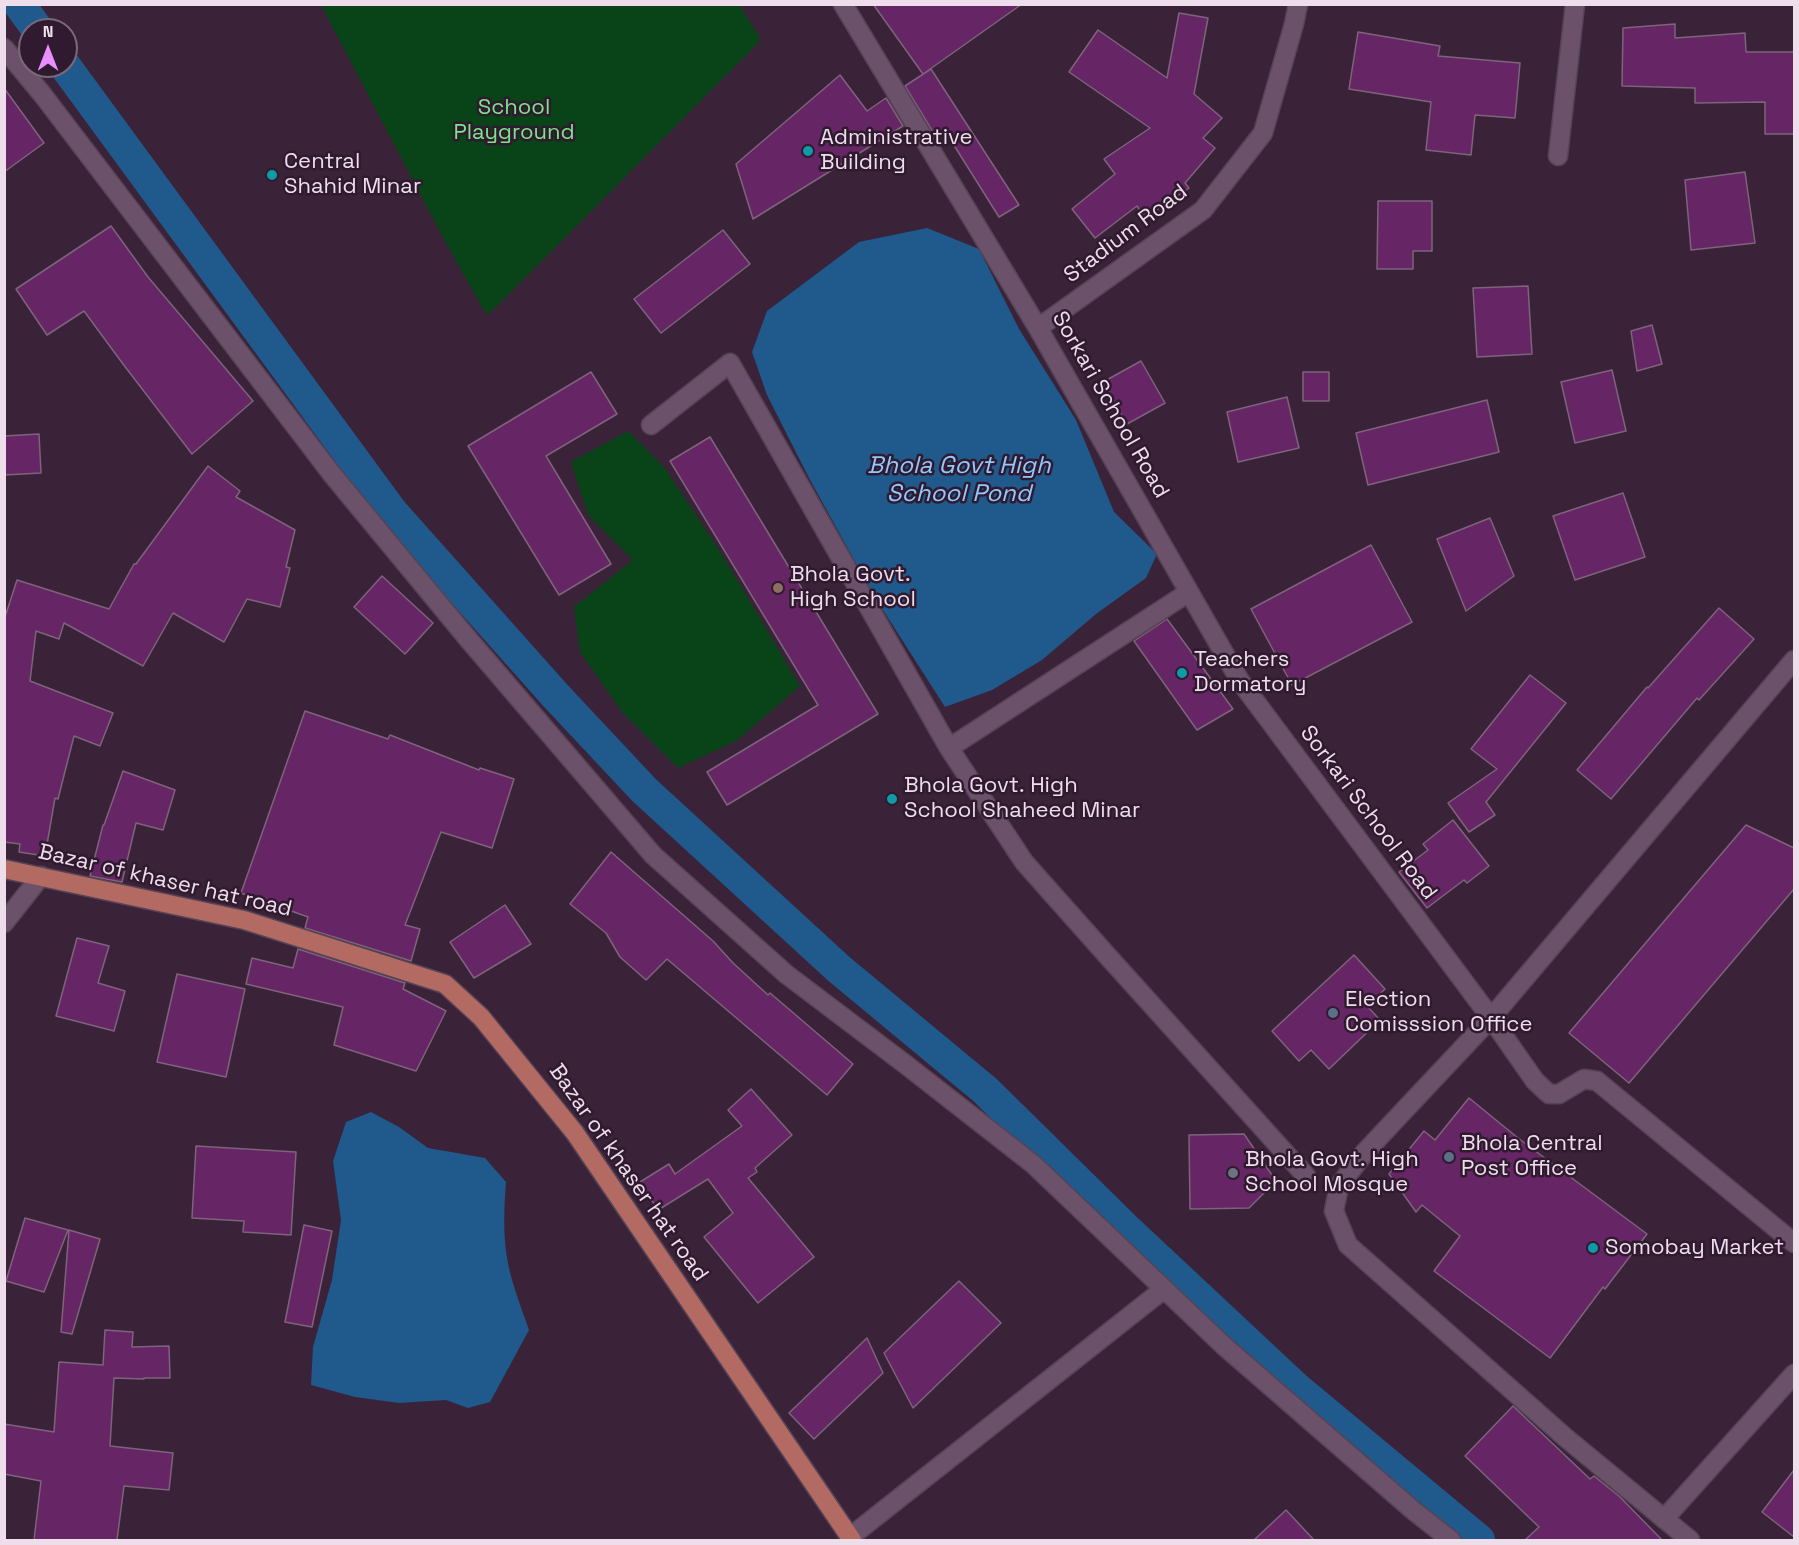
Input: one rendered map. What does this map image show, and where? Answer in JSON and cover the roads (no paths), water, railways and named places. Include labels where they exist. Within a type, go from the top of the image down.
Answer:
[{"type":"main road","name":"Bazar of khaser hat road","points":[[4,869],[244,920],[445,984],[481,1017],[575,1132],[851,1539]]},
{"type":"street","name":"Sorkari School Road","points":[[843,4],[1038,328],[1240,681],[1491,1018],[1534,1081],[1549,1094],[1559,1094],[1584,1079],[1597,1081],[1794,1243]]},
{"type":"street","name":"Stadium Road","points":[[1038,328],[1203,210],[1263,133],[1298,4]]},
{"type":"street","points":[[1558,156],[1575,4]]},
{"type":"street","points":[[4,48],[49,103],[331,473],[469,640],[653,855],[786,974],[1033,1164],[1223,1346],[1414,1511],[1451,1540]]},
{"type":"street","points":[[651,425],[730,363],[949,748],[1024,862],[1306,1176]]},
{"type":"street","points":[[949,748],[1189,592]]},
{"type":"street","points":[[1690,1540],[1566,1438],[1348,1245],[1334,1211],[1339,1186],[1365,1152],[1491,1018],[1794,660]]},
{"type":"street","points":[[4,923],[40,876]]},
{"type":"street","points":[[851,1539],[1164,1289]]},
{"type":"street","points":[[1664,1519],[1794,1374]]},
{"type":"water","name":"Bhola Govt High School Pond","points":[[927,228],[979,249],[1019,329],[1076,420],[1114,512],[1157,554],[1146,578],[1096,614],[1042,660],[992,690],[945,707],[874,596],[809,478],[767,395],[752,352],[767,311],[859,242]]},
{"type":"water","points":[[371,1112],[399,1127],[428,1148],[485,1158],[506,1182],[504,1220],[507,1258],[529,1330],[490,1402],[468,1408],[446,1400],[399,1403],[355,1397],[311,1385],[313,1347],[332,1280],[341,1220],[333,1161],[346,1122]]},
{"type":"waterway","points":[[19,4],[29,18]]},
{"type":"waterway","points":[[74,78],[392,512],[555,695],[644,790],[839,969],[985,1090],[1125,1228],[1295,1387],[1479,1540]]},
{"type":"place","name":"Administrative Building","points":[[808,151]]},
{"type":"place","name":"Central Shahid Minar","points":[[272,175]]},
{"type":"place","name":"Bhola Govt. High School","points":[[778,588]]},
{"type":"place","name":"Teachers Dormatory","points":[[1182,673]]},
{"type":"place","name":"Bhola Govt. High School Shaheed Minar","points":[[892,799]]},
{"type":"place","name":"Election Comisssion Office","points":[[1333,1013]]},
{"type":"place","name":"Bhola Central Post Office","points":[[1449,1157]]},
{"type":"place","name":"Bhola Govt. High School Mosque","points":[[1233,1173]]},
{"type":"place","name":"Somobay Market","points":[[1593,1248]]},
{"type":"park label","name":"School Playground","points":[[514,120]]}]
